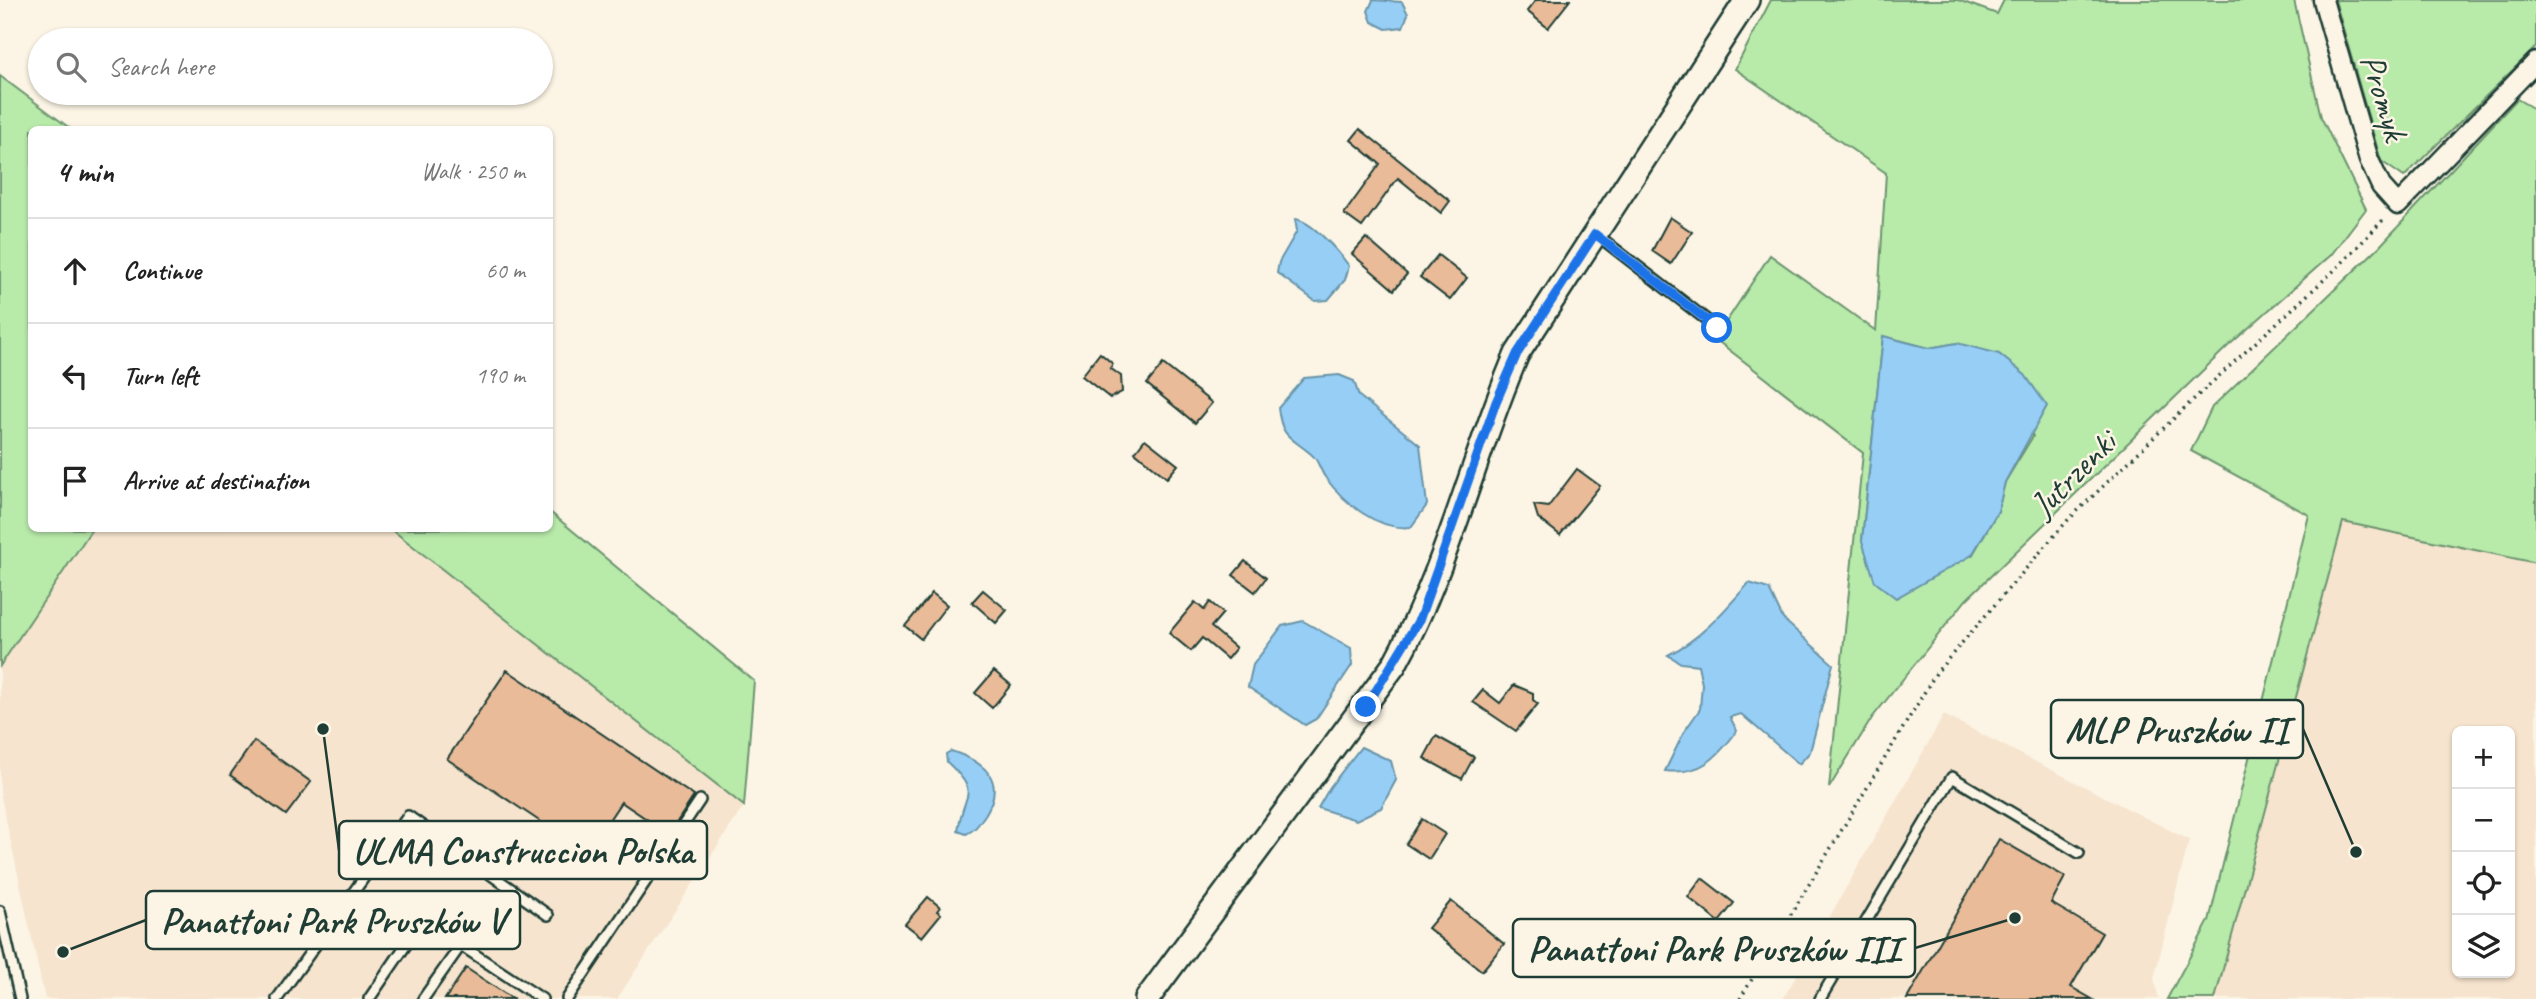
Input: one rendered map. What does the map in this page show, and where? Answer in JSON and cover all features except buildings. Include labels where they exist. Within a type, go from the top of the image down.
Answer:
[{"type":"street","points":[[1147,999],[1394,665],[1420,618],[1496,402],[1517,354],[1747,0]]},
{"type":"street","name":"Promyk","points":[[2323,0],[2369,160],[2381,186],[2398,205]]},
{"type":"street","points":[[2398,205],[2536,62]]},
{"type":"lane","points":[[1595,234],[1717,328]]},
{"type":"lane","points":[[1820,999],[1952,777],[2079,853]]},
{"type":"lane","points":[[567,999],[700,800]]},
{"type":"lane","points":[[278,999],[408,816],[548,915]]},
{"type":"lane","points":[[0,911],[20,999]]},
{"type":"lane","points":[[369,999],[423,920],[542,999]]},
{"type":"lane","points":[[423,999],[461,945]]},
{"type":"path","name":"Jutrzenki","points":[[1740,999],[1936,673],[2067,521],[2195,398],[2339,266],[2398,205]]},
{"type":"shaded area","points":[[2343,521],[2536,563],[2536,999],[2215,999]]},
{"type":"shaded area","points":[[90,532],[395,532],[744,806],[617,999],[45,999],[0,792],[0,666]]},
{"type":"shaded area","points":[[1944,715],[2189,840],[2154,978],[2159,999],[1783,999]]},
{"type":"green space","points":[[1771,0],[1958,0],[1997,14],[2004,0],[2294,0],[2321,117],[2366,209],[2331,255],[2227,347],[1966,600],[1872,718],[1829,788],[1863,453],[1715,339],[1770,255],[1876,331],[1886,173],[1735,69]],"holes":[[[1883,336],[1929,348],[1957,343],[2033,436],[2005,482],[1998,511],[1972,556],[1862,540]]]},
{"type":"green space","points":[[2335,0],[2536,0],[2536,47],[2404,177],[2381,161]]},
{"type":"green space","points":[[0,76],[28,97],[28,105],[39,105],[67,126],[28,126],[28,532],[90,532],[0,666]]},
{"type":"green space","points":[[2517,99],[2536,110],[2536,563],[2343,522],[2215,999],[2167,999],[2209,921],[2309,515],[2191,451],[2212,407],[2379,247]]},
{"type":"green space","points":[[553,514],[754,681],[744,806],[395,532],[553,532]]},
{"type":"water","points":[[1373,0],[1402,2],[1408,14],[1403,27],[1386,29],[1372,22],[1368,11]]},
{"type":"water","points":[[1295,219],[1317,231],[1349,266],[1345,280],[1328,300],[1315,301],[1277,273],[1279,262],[1297,231]]},
{"type":"water","points":[[1883,336],[1929,348],[1957,343],[1999,354],[2025,375],[2047,406],[2005,482],[1998,511],[1972,555],[1896,598],[1875,582],[1862,541]]},
{"type":"water","points":[[1339,375],[1354,381],[1359,396],[1420,445],[1427,505],[1411,527],[1386,525],[1352,505],[1325,477],[1313,456],[1288,436],[1282,426],[1278,408],[1304,378]]},
{"type":"water","points":[[1749,583],[1769,589],[1783,619],[1833,664],[1810,752],[1799,764],[1741,714],[1730,717],[1737,731],[1707,763],[1678,772],[1665,771],[1684,732],[1700,709],[1702,684],[1698,665],[1681,663],[1668,655],[1702,632]]},
{"type":"water","points":[[1303,621],[1351,648],[1352,665],[1316,719],[1305,725],[1248,687],[1253,665],[1282,626]]},
{"type":"water","points":[[1361,747],[1391,761],[1396,780],[1381,808],[1356,820],[1318,808],[1330,787]]},
{"type":"water","points":[[951,751],[974,761],[989,774],[993,782],[994,792],[985,815],[975,828],[966,834],[958,831],[968,794],[967,788],[947,762],[946,754]]},
{"type":"place","name":"ULMA Construccion Polska","points":[[323,729]]},
{"type":"place","name":"MLP Pruszków II","points":[[2356,852]]},
{"type":"place","name":"Panattoni Park Pruszków III","points":[[2015,918]]},
{"type":"place","name":"Panattoni Park Pruszków V","points":[[63,952]]},
{"type":"route","points":[[1366,707],[1394,665],[1420,618],[1496,402],[1517,354],[1595,234],[1717,328]]}]
